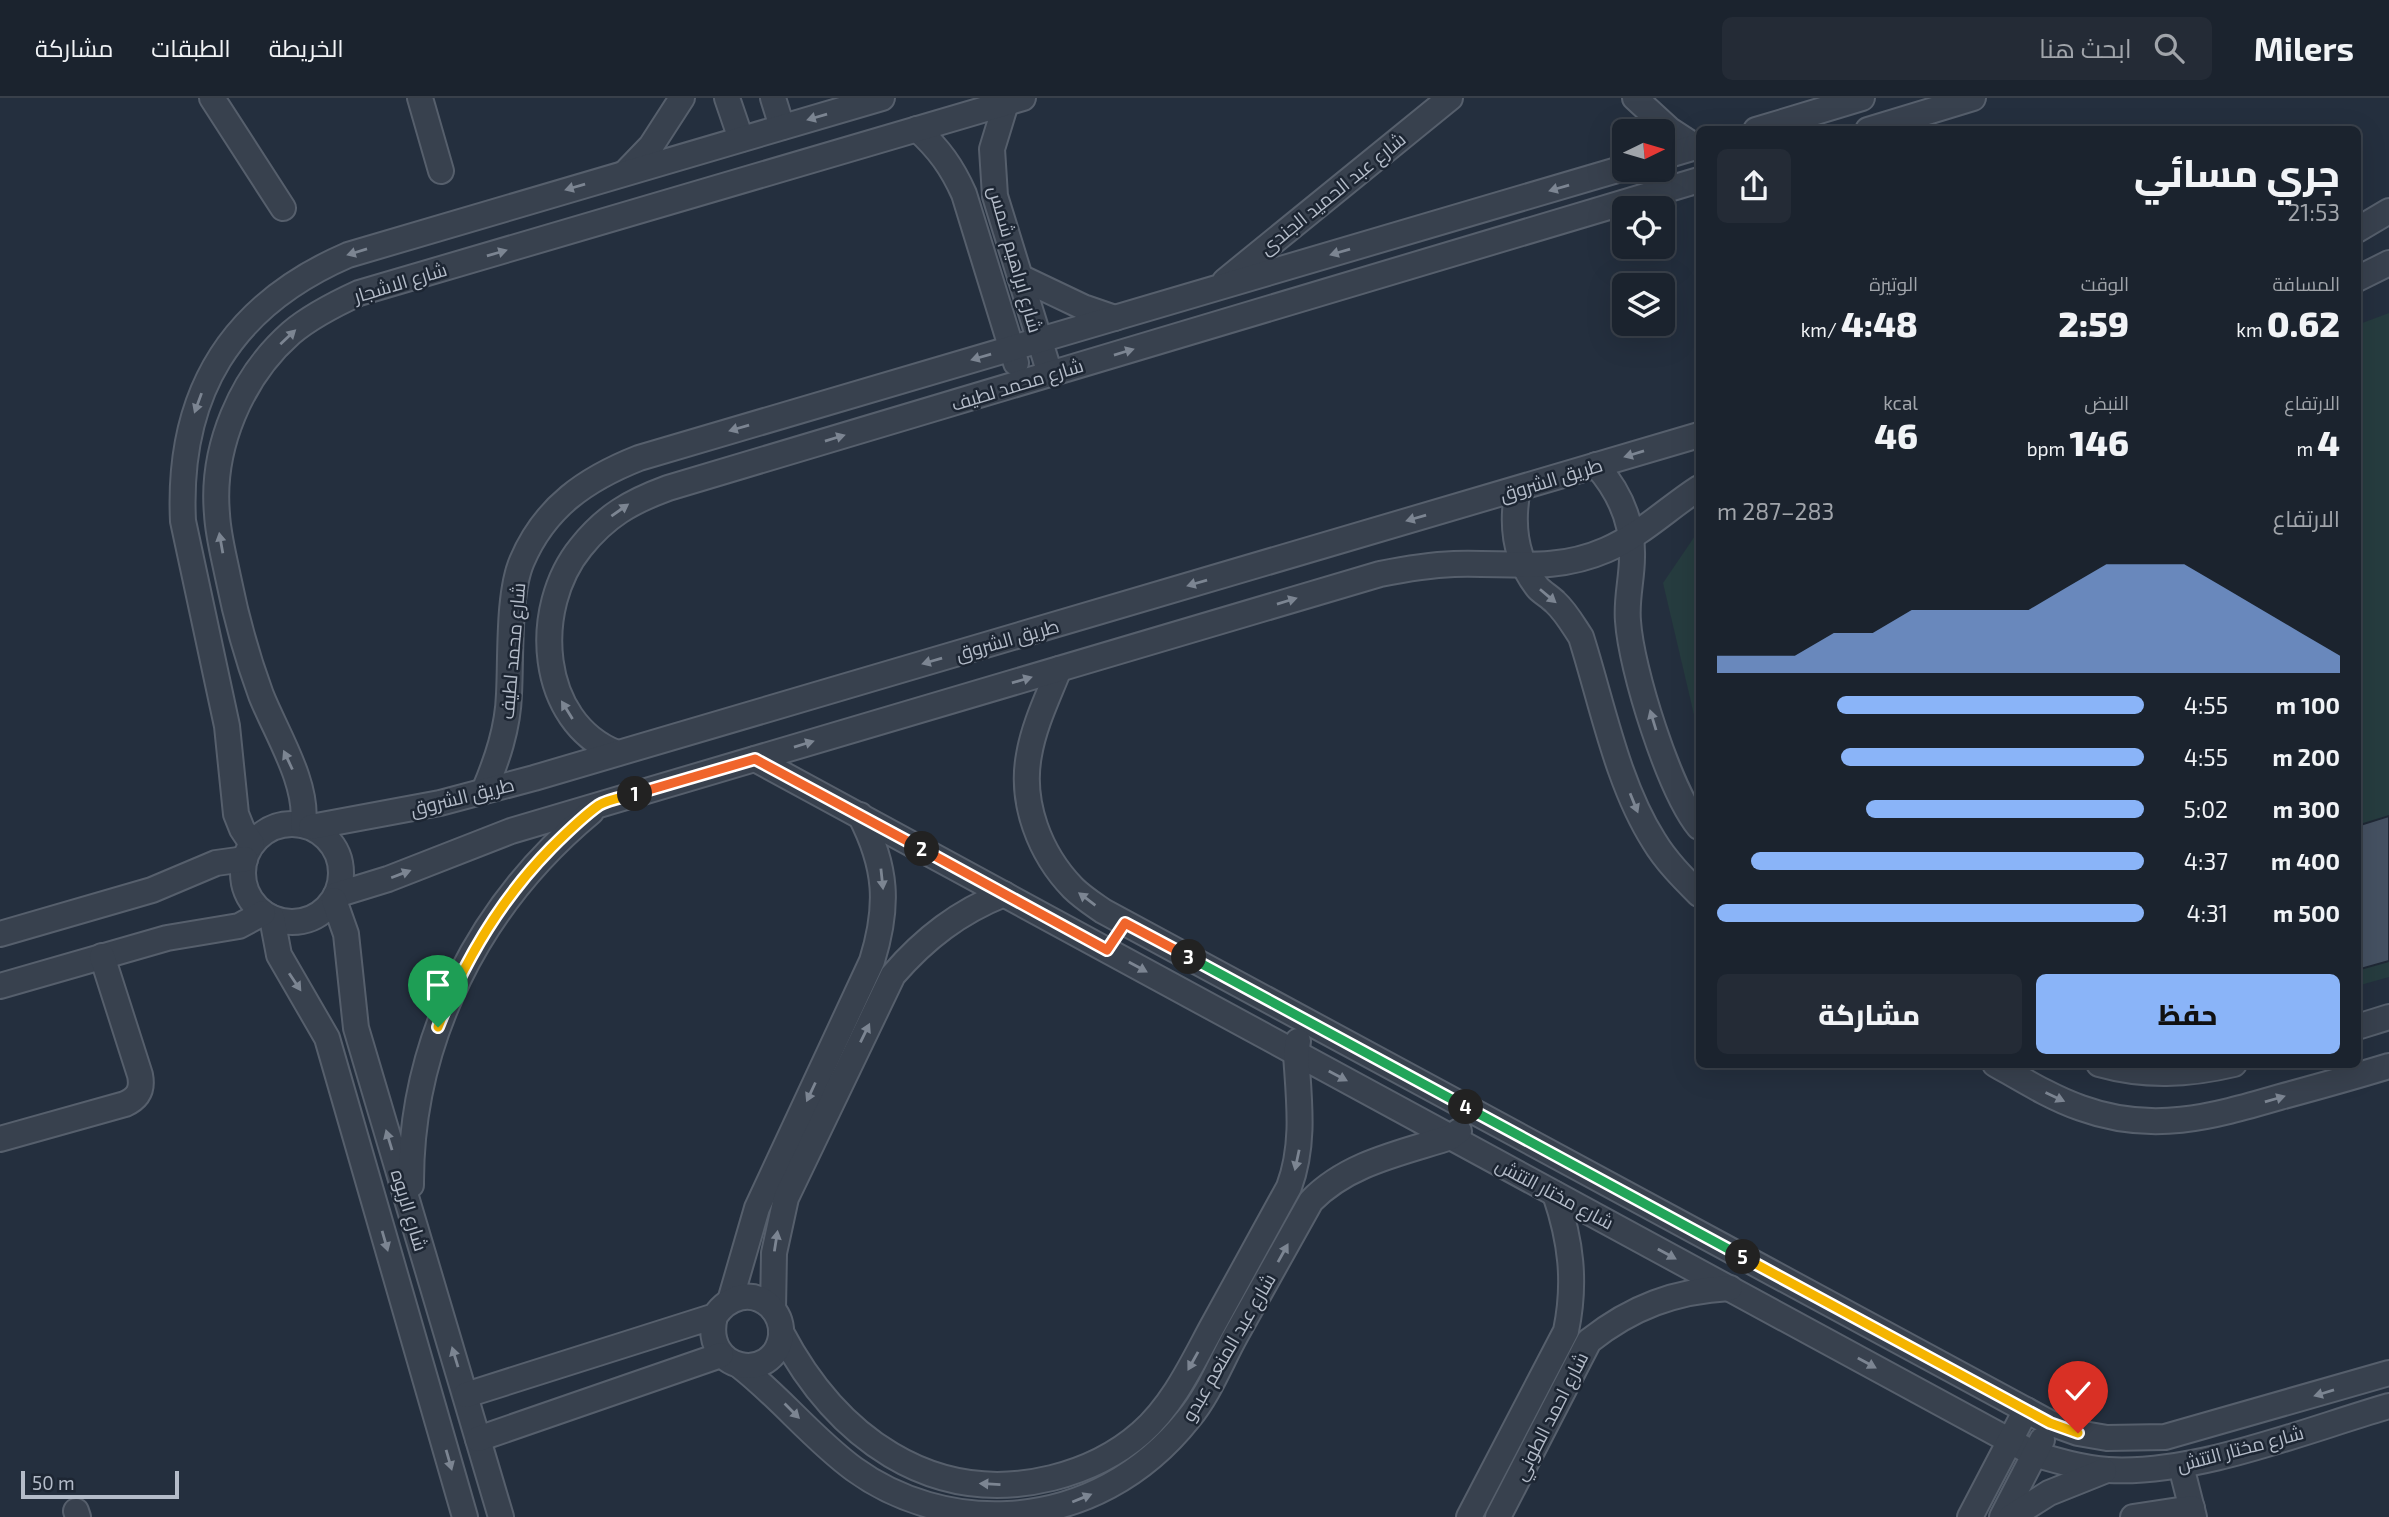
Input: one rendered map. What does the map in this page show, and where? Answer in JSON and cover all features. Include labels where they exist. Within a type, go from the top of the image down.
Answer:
[{"type":"street","points":[[212,98],[283,208]]},
{"type":"street","points":[[420,98],[441,171]]},
{"type":"street","points":[[626,172],[651,146],[682,98]]},
{"type":"street","points":[[727,98],[741,139]]},
{"type":"street","points":[[773,98],[782,127]]},
{"type":"street","name":"شارع الاشجار","points":[[249,851],[236,814],[227,726],[183,521],[181,487],[184,454],[203,389],[238,331],[288,286],[317,268],[348,255],[883,98]]},
{"type":"street","name":"شارع عبد الحميد الجندى","points":[[1215,289],[1450,98]]},
{"type":"street","points":[[1635,98],[1670,130],[1696,146]]},
{"type":"street","points":[[1782,126],[1807,122],[1863,98]]},
{"type":"street","points":[[1892,125],[1973,98]]},
{"type":"street","name":"شارع الاشجار","points":[[307,826],[303,797],[260,693],[233,601],[216,514],[218,473],[226,434],[241,397],[263,363],[290,334],[323,310],[359,293],[1015,101]]},
{"type":"street","name":"شارع ابراهيم شمس","points":[[1015,101],[992,149],[991,173],[995,196],[1050,374]]},
{"type":"street","name":"شارع ابراهيم شمس","points":[[916,129],[937,147],[953,169],[964,194],[1022,382]]},
{"type":"street","points":[[1675,153],[1696,148]]},
{"type":"street","name":"شارع محمد لطيف","points":[[484,791],[494,768],[506,719],[513,608],[521,563],[541,527],[568,496],[601,473],[639,458],[1612,172]]},
{"type":"street","name":"شارع محمد لطيف","points":[[617,753],[592,741],[572,719],[556,689],[550,654],[551,618],[561,582],[579,550],[603,522],[633,501],[668,488],[1696,181]]},
{"type":"street","points":[[525,202],[537,241]]},
{"type":"street","points":[[2361,228],[2389,211]]},
{"type":"street","points":[[2361,277],[2389,263]]},
{"type":"street","points":[[1020,277],[1083,307],[1115,318]]},
{"type":"street","name":"طريق الشروق","points":[[307,826],[440,803],[484,791],[1696,436]]},
{"type":"street","points":[[1596,466],[1619,499],[1631,537],[1628,620],[1631,651],[1668,770],[1680,797],[1696,822]]},
{"type":"street","points":[[1518,489],[1514,521],[1519,552],[1525,567],[1539,589],[1556,602],[1570,618],[1581,637],[1637,811],[1654,841],[1696,891]]},
{"type":"street","points":[[335,897],[498,835],[1349,583],[1413,567],[1456,564],[1525,567],[1580,559],[1631,537],[1696,490]]},
{"type":"street","name":"شارع مختار التتش","points":[[1059,669],[1038,721],[1029,756],[1028,793],[1035,828],[1051,861],[1074,889],[1103,911],[2050,1423],[2078,1433],[2107,1438],[2165,1437],[2389,1373]]},
{"type":"street","name":"شارع مختار التتش","points":[[755,759],[2034,1454],[2071,1465],[2107,1470],[2181,1466],[2389,1406]]},
{"type":"street","points":[[411,1211],[411,1164],[422,1083],[438,1027],[455,984],[477,942],[517,885],[565,834],[601,804]]},
{"type":"street","points":[[731,1360],[714,1343],[712,1330],[722,1309],[757,1208],[872,961],[881,932],[884,902],[882,871],[874,842],[860,815]]},
{"type":"street","points":[[0,986],[187,933],[239,926],[267,916],[299,922],[325,910],[335,897],[341,868],[332,844],[307,826],[289,824],[275,827],[262,833],[249,851],[243,874],[245,889],[252,902],[267,916]]},
{"type":"street","points":[[0,934],[152,890],[249,851]]},
{"type":"street","points":[[478,1439],[731,1360],[764,1362],[779,1343],[774,1253],[786,1198],[893,975],[943,927],[979,904],[1004,894]]},
{"type":"street","name":"شارع الربوه","points":[[335,897],[345,934],[356,1028],[501,1517]]},
{"type":"street","name":"شارع الربوه","points":[[267,916],[279,955],[327,1038],[466,1517]]},
{"type":"street","points":[[1107,950],[1125,923]]},
{"type":"street","points":[[0,1139],[125,1104],[139,1093],[140,1075],[102,956]]},
{"type":"street","points":[[2361,1026],[2389,1017]]},
{"type":"street","name":"شارع عبد المنعم عبدو","points":[[777,1320],[809,1380],[845,1422],[876,1447],[912,1467],[951,1480],[991,1485],[1018,1484],[1071,1473],[1108,1456],[1142,1433],[1176,1393],[1289,1188],[1297,1166],[1300,1144],[1296,1054],[1298,1040],[1310,1023]]},
{"type":"street","points":[[327,1038],[356,1028]]},
{"type":"street","points":[[2002,1068],[2051,1095],[2113,1118],[2180,1122],[2213,1117],[2389,1066]]},
{"type":"street","points":[[2118,1068],[2147,1074],[2175,1074],[2210,1068]]},
{"type":"street","points":[[1451,1137],[1466,1120],[1468,1108]]},
{"type":"street","name":"شارع عبد المنعم عبدو","points":[[731,1360],[768,1388],[818,1438],[855,1469],[895,1493],[940,1509],[986,1515],[1034,1512],[1079,1500],[1122,1480],[1150,1459],[1191,1416],[1311,1201],[1328,1184],[1348,1171],[1451,1137]]},
{"type":"street","name":"شارع احمد الطوني","points":[[1469,1517],[1566,1331],[1572,1303],[1572,1262],[1564,1221],[1555,1194]]},
{"type":"street","points":[[1633,1235],[1648,1205]]},
{"type":"street","name":"شارع احمد الطوني","points":[[1502,1509],[1589,1341],[1613,1322],[1640,1307],[1689,1292],[1730,1288]]},
{"type":"street","points":[[466,1395],[722,1309],[741,1297],[764,1301],[777,1320]]},
{"type":"street","points":[[1970,1517],[2026,1410]]},
{"type":"street","points":[[2002,1517],[2050,1423]]},
{"type":"street","points":[[2133,1517],[2193,1512],[2181,1466]]},
{"type":"street","points":[[2011,1517],[2049,1493],[2107,1470]]},
{"type":"street","points":[[1484,1489],[1502,1509]]},
{"type":"green space","points":[[2389,313],[2389,977],[2361,985],[2361,324]]},
{"type":"green space","points":[[1696,534],[1696,723],[1663,583]]},
{"type":"building","points":[[2389,816],[2389,961],[2361,969],[2361,825]]},
{"type":"route","points":[[438,1027],[455,984],[477,942],[532,867],[565,834],[601,804],[755,759],[1107,950],[1125,923],[2050,1423],[2078,1433]]}]
